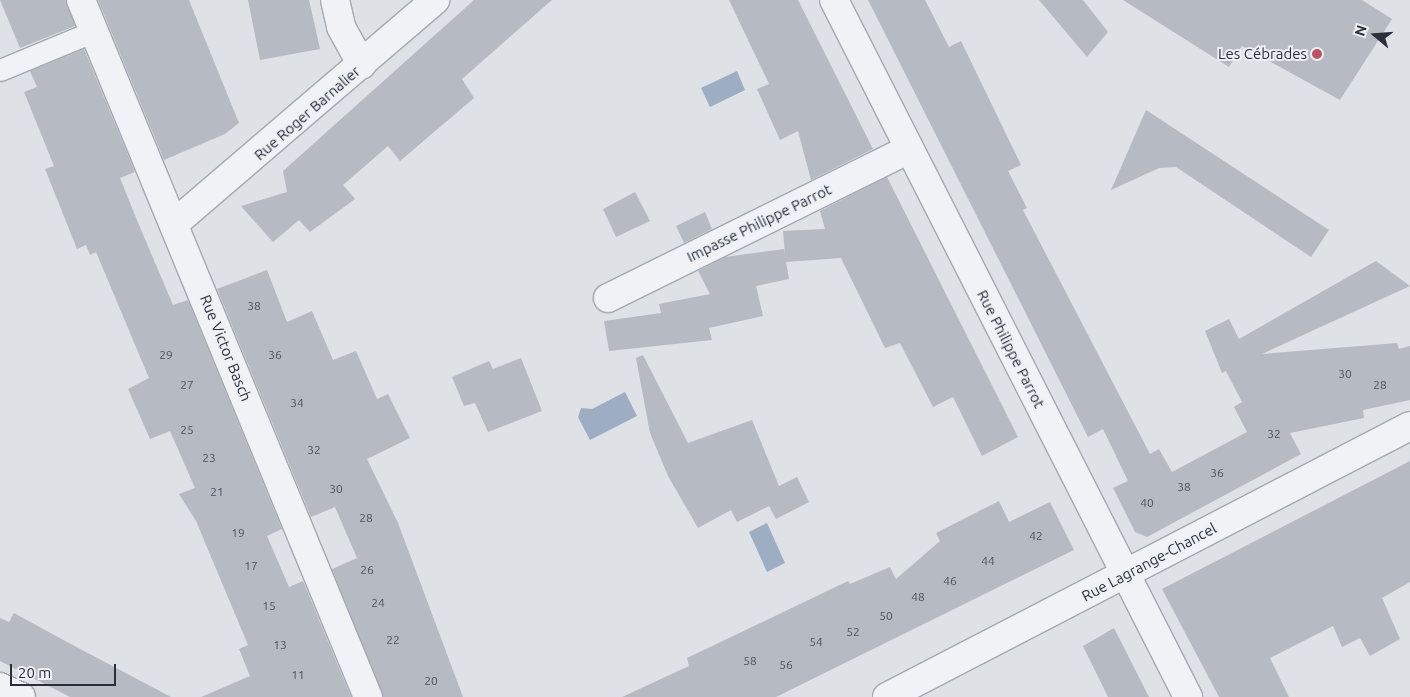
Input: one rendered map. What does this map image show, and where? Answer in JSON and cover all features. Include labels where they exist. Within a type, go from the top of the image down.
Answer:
[{"type":"street","name":"Rue Victor Basch","points":[[82,0],[368,697]]},
{"type":"street","points":[[335,0],[341,27],[362,66]]},
{"type":"street","name":"Rue Roger Barnalier","points":[[175,223],[362,66],[436,0]]},
{"type":"street","name":"Rue Philippe Parrot","points":[[834,0],[1188,697]]},
{"type":"street","name":"Impasse Philippe Parrot","points":[[608,298],[909,149]]},
{"type":"street","name":"Rue Lagrange-Chancel","points":[[886,697],[1410,426]]},
{"type":"street","points":[[0,686],[21,697]]},
{"type":"lane","points":[[0,70],[94,31]]},
{"type":"water","points":[[737,71],[745,90],[710,107],[701,88]]},
{"type":"water","points":[[625,392],[637,416],[590,440],[578,417],[581,408],[592,409]]},
{"type":"water","points":[[767,523],[785,563],[767,572],[749,532]]},
{"type":"building","points":[[0,0],[66,0],[75,26],[20,48]]},
{"type":"building","points":[[98,0],[189,0],[239,123],[225,134],[164,160]]},
{"type":"building","points":[[248,0],[309,0],[320,49],[260,60]]},
{"type":"building","points":[[474,0],[552,0],[462,79],[474,98],[400,161],[388,146],[343,185],[355,199],[310,232],[299,220],[273,242],[241,206],[287,192],[283,171]]},
{"type":"building","points":[[729,0],[798,0],[873,149],[811,180],[798,131],[780,140],[757,89],[769,84]]},
{"type":"building","points":[[868,0],[925,0],[949,47],[961,41],[1021,165],[1008,171],[1027,208],[1023,210],[1150,454],[1159,449],[1172,472],[1247,432],[1234,407],[1242,402],[1226,371],[1222,373],[1205,331],[1229,319],[1239,339],[1376,261],[1410,286],[1262,354],[1397,343],[1399,349],[1410,346],[1410,400],[1363,410],[1364,418],[1290,433],[1301,454],[1147,537],[1135,532],[1113,488],[1128,481],[1103,429],[1088,437]]},
{"type":"building","points":[[1039,0],[1083,0],[1108,32],[1087,57]]},
{"type":"building","name":"Les Cébrades","points":[[1123,0],[1362,0],[1392,19],[1340,100],[1242,46],[1229,67]]},
{"type":"building","points":[[84,49],[135,172],[120,178],[139,225],[173,305],[188,300],[282,529],[267,536],[289,587],[303,581],[351,697],[201,697],[250,676],[239,649],[248,645],[196,521],[179,494],[195,488],[170,431],[150,439],[128,389],[149,378],[96,252],[90,255],[86,245],[77,249],[45,169],[54,166],[24,92],[37,87],[30,71]]},
{"type":"building","points":[[1146,110],[1329,230],[1311,257],[1176,167],[1159,168],[1111,190]]},
{"type":"building","points":[[887,177],[1018,437],[982,456],[953,397],[933,407],[900,343],[885,348],[841,258],[786,262],[789,279],[756,286],[763,316],[709,328],[712,340],[609,351],[604,321],[661,313],[659,304],[710,294],[698,271],[725,257],[784,249],[785,254],[783,231],[825,229],[820,211]]},
{"type":"building","points":[[635,192],[650,221],[616,237],[603,209]]},
{"type":"building","points":[[705,212],[712,229],[684,243],[676,226]]},
{"type":"building","points":[[267,270],[287,322],[312,311],[333,360],[356,351],[377,399],[388,394],[410,438],[367,459],[398,523],[463,697],[383,697],[332,569],[357,558],[335,507],[311,517],[217,289]]},
{"type":"building","points":[[643,355],[688,443],[752,420],[779,486],[797,477],[809,502],[776,519],[769,506],[737,522],[731,510],[698,528],[668,476],[650,433],[636,358]]},
{"type":"building","points":[[521,358],[542,411],[488,432],[475,403],[464,406],[452,377],[489,361],[493,369]]},
{"type":"building","points":[[1410,461],[1410,582],[1382,598],[1400,639],[1370,656],[1360,638],[1342,647],[1333,626],[1270,658],[1289,697],[1219,697],[1162,589]]},
{"type":"building","points":[[999,501],[1009,522],[1050,502],[1074,550],[776,697],[622,697],[689,666],[687,658],[848,581],[850,584],[890,567],[896,579],[940,541],[936,533]]},
{"type":"building","points":[[14,613],[171,697],[70,697],[0,661],[0,618],[9,622]]},
{"type":"building","points":[[1114,628],[1149,697],[1108,697],[1083,646]]},
{"type":"place","name":"Les Cébrades","points":[[1317,54]]}]
